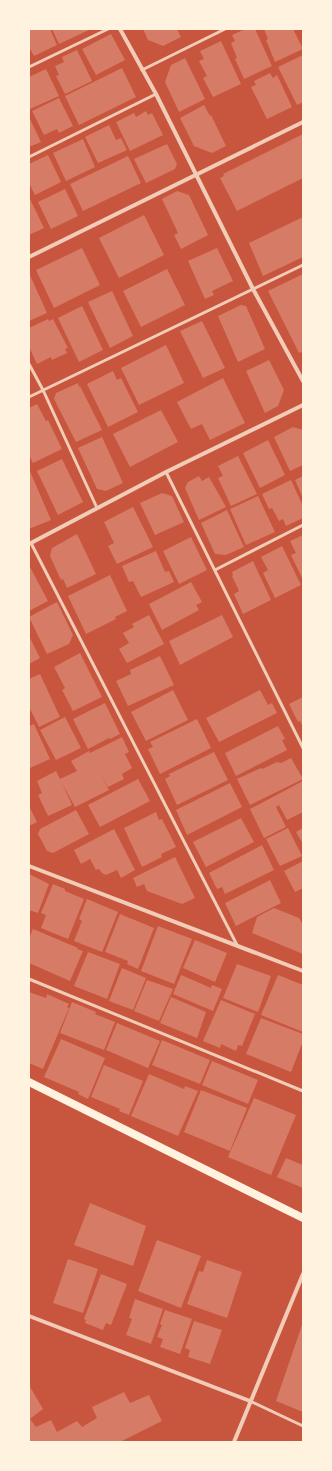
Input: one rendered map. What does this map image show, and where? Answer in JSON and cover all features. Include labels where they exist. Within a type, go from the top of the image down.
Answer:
[{"type":"main road","points":[[29,1082],[303,1218]]},
{"type":"street","points":[[120,29],[156,94],[253,289],[303,380]]},
{"type":"street","points":[[29,257],[303,122]]},
{"type":"street","points":[[30,544],[166,472],[303,405]]},
{"type":"street","points":[[29,866],[303,971]]},
{"type":"street","points":[[234,1442],[303,1274]]},
{"type":"street","points":[[29,1316],[250,1401]]},
{"type":"lane","points":[[29,68],[108,29]]},
{"type":"lane","points":[[142,70],[225,29]]},
{"type":"lane","points":[[29,157],[156,94]]},
{"type":"lane","points":[[29,397],[303,265]]},
{"type":"lane","points":[[29,364],[43,390],[97,508]]},
{"type":"lane","points":[[166,472],[216,570],[303,748]]},
{"type":"lane","points":[[216,570],[303,525]]},
{"type":"lane","points":[[30,544],[237,945]]},
{"type":"lane","points":[[29,979],[303,1091]]},
{"type":"lane","points":[[250,1401],[303,1426]]},
{"type":"building","points":[[29,29],[50,29],[57,45],[34,56],[29,47]]},
{"type":"building","points":[[52,29],[91,29],[59,44]]},
{"type":"building","points":[[143,29],[177,29],[181,37],[163,46],[148,40]]},
{"type":"building","points":[[245,29],[255,29],[272,66],[244,79],[235,59],[237,58],[231,43],[235,41],[232,35]]},
{"type":"building","points":[[264,29],[293,29],[303,49],[275,62],[266,40],[268,39]]},
{"type":"building","points":[[111,34],[125,60],[96,75],[82,49]]},
{"type":"building","points":[[221,41],[241,84],[213,97],[203,78],[207,76],[199,61],[204,59],[200,51]]},
{"type":"building","points":[[77,50],[92,81],[65,94],[56,76],[59,75],[55,66],[64,62],[62,57]]},
{"type":"building","points":[[303,55],[303,102],[297,105],[278,67]]},
{"type":"building","points":[[185,58],[205,99],[179,112],[165,82],[171,65]]},
{"type":"building","points":[[122,68],[136,97],[79,125],[65,96]]},
{"type":"building","points":[[46,69],[59,96],[30,109],[29,77]]},
{"type":"building","points":[[270,73],[273,78],[277,75],[292,107],[267,119],[251,87],[256,85],[254,81]]},
{"type":"building","points":[[59,98],[73,126],[59,133],[57,129],[44,135],[32,111]]},
{"type":"building","points":[[204,105],[210,116],[211,115],[226,146],[212,153],[194,146],[180,118]]},
{"type":"building","points":[[146,111],[148,115],[152,113],[163,135],[130,151],[116,122],[134,113],[136,117]]},
{"type":"building","points":[[29,117],[41,142],[29,147]]},
{"type":"building","points":[[109,125],[116,140],[121,138],[127,150],[98,163],[85,137]]},
{"type":"building","points":[[303,134],[303,178],[237,211],[220,178],[224,176],[223,174]]},
{"type":"building","points":[[83,139],[95,167],[66,181],[53,153]]},
{"type":"building","points":[[167,144],[177,164],[175,169],[146,183],[134,159]]},
{"type":"building","points":[[48,155],[61,182],[35,195],[29,183],[29,164]]},
{"type":"building","points":[[128,156],[141,183],[83,211],[70,184]]},
{"type":"building","points":[[65,189],[78,216],[51,229],[38,202]]},
{"type":"building","points":[[177,191],[189,195],[208,235],[181,249],[174,235],[178,233],[162,199]]},
{"type":"building","points":[[30,199],[44,228],[29,235],[29,200]]},
{"type":"building","points":[[144,215],[164,255],[119,278],[99,238]]},
{"type":"building","points":[[303,217],[303,257],[263,276],[249,243]]},
{"type":"building","points":[[82,248],[100,285],[54,308],[36,270]]},
{"type":"building","points":[[217,248],[233,281],[212,291],[214,295],[205,299],[188,261]]},
{"type":"building","points":[[167,269],[185,305],[141,327],[123,291]]},
{"type":"building","points":[[29,273],[47,313],[29,321]]},
{"type":"building","points":[[303,274],[303,351],[299,353],[268,291]]},
{"type":"building","points":[[112,291],[133,336],[110,348],[88,302]]},
{"type":"building","points":[[241,305],[246,306],[265,349],[238,362],[218,316]]},
{"type":"building","points":[[82,306],[103,350],[79,362],[58,318]]},
{"type":"building","points":[[48,319],[49,321],[53,319],[68,348],[65,349],[67,353],[52,360],[51,357],[37,364],[29,347],[29,328]]},
{"type":"building","points":[[202,321],[225,368],[203,378],[180,331]]},
{"type":"building","points":[[166,345],[184,383],[139,405],[121,368]]},
{"type":"building","points":[[269,360],[284,390],[278,406],[265,413],[246,371]]},
{"type":"building","points":[[113,371],[117,380],[121,378],[138,412],[108,427],[87,384]]},
{"type":"building","points":[[223,378],[245,423],[210,440],[202,424],[191,429],[177,402]]},
{"type":"building","points":[[78,383],[102,430],[76,442],[54,399],[56,393]]},
{"type":"building","points":[[37,404],[46,421],[48,420],[62,449],[33,463],[29,455],[29,408]]},
{"type":"building","points":[[161,410],[178,442],[130,467],[113,434]]},
{"type":"building","points":[[293,427],[303,430],[303,465],[290,471],[274,437]]},
{"type":"building","points":[[102,437],[123,483],[106,491],[97,489],[78,448]]},
{"type":"building","points":[[268,440],[285,475],[260,488],[243,453]]},
{"type":"building","points":[[238,456],[257,494],[231,506],[218,478],[223,476],[218,466]]},
{"type":"building","points":[[62,459],[83,502],[58,515],[37,471]]},
{"type":"building","points":[[29,469],[51,520],[29,529]]},
{"type":"building","points":[[199,476],[202,481],[209,477],[226,507],[199,520],[185,488],[188,482]]},
{"type":"building","points":[[303,476],[303,498],[295,480]]},
{"type":"building","points":[[291,480],[303,506],[303,518],[286,526],[283,519],[279,521],[272,508],[269,509],[262,494]]},
{"type":"building","points":[[162,493],[172,496],[184,522],[155,535],[140,503]]},
{"type":"building","points":[[258,496],[275,532],[246,545],[230,509]]},
{"type":"building","points":[[133,507],[153,547],[117,564],[108,546],[114,543],[104,522]]},
{"type":"building","points":[[227,510],[244,547],[226,555],[215,554],[201,523]]},
{"type":"building","points":[[77,534],[96,574],[67,588],[63,579],[61,580],[50,556],[52,548]]},
{"type":"building","points":[[303,535],[303,580],[291,555],[296,553],[290,541]]},
{"type":"building","points":[[191,537],[207,570],[179,584],[163,551]]},
{"type":"building","points":[[282,546],[301,585],[275,598],[263,573],[268,570],[261,557]]},
{"type":"building","points":[[156,551],[165,572],[169,571],[174,582],[141,597],[133,581],[129,582],[122,566]]},
{"type":"building","points":[[253,561],[271,600],[243,614],[234,594],[239,591],[232,576],[232,572]]},
{"type":"building","points":[[29,567],[48,601],[29,611]]},
{"type":"building","points":[[110,575],[127,611],[115,617],[116,619],[86,634],[68,596]]},
{"type":"building","points":[[191,582],[202,602],[196,605],[199,610],[162,630],[149,604]]},
{"type":"building","points":[[57,602],[73,635],[69,644],[47,654],[29,617]]},
{"type":"building","points":[[149,615],[164,644],[127,663],[119,649],[129,643],[123,633],[134,627],[132,624]]},
{"type":"building","points":[[222,615],[233,637],[180,665],[169,641]]},
{"type":"building","points":[[29,636],[40,658],[29,664]]},
{"type":"building","points":[[80,653],[102,697],[73,711],[62,690],[65,688],[54,667]]},
{"type":"building","points":[[160,656],[174,685],[128,706],[116,681],[131,674],[130,670]]},
{"type":"building","points":[[40,674],[60,717],[39,727],[29,707],[29,679]]},
{"type":"building","points":[[173,690],[188,720],[146,741],[131,712]]},
{"type":"building","points":[[260,690],[268,705],[272,703],[277,713],[219,742],[206,718]]},
{"type":"building","points":[[303,697],[303,727],[300,721],[298,722],[289,704]]},
{"type":"building","points":[[105,703],[120,734],[88,749],[73,719]]},
{"type":"building","points":[[65,717],[81,748],[56,760],[40,730]]},
{"type":"building","points":[[197,719],[211,748],[160,774],[148,749],[153,747],[150,742]]},
{"type":"building","points":[[34,724],[50,759],[30,768],[29,726]]},
{"type":"building","points":[[278,726],[285,739],[282,740],[287,750],[236,776],[225,753]]},
{"type":"building","points":[[122,737],[129,752],[125,754],[132,768],[122,774],[124,779],[108,787],[100,773],[109,790],[75,807],[62,783],[72,805],[48,816],[38,795],[42,793],[37,781],[56,771],[60,779],[77,771],[71,761],[89,751],[90,753]]},
{"type":"building","points":[[214,752],[228,780],[177,805],[165,779],[170,776],[169,774]]},
{"type":"building","points":[[291,758],[303,779],[250,805],[237,779],[261,768],[262,769],[277,762],[281,763]]},
{"type":"building","points":[[138,779],[150,801],[100,827],[88,805]]},
{"type":"building","points":[[303,781],[303,812],[287,820],[279,805],[276,807],[286,827],[264,838],[250,809]]},
{"type":"building","points":[[230,783],[242,807],[187,835],[176,810]]},
{"type":"building","points":[[29,806],[37,822],[29,826]]},
{"type":"building","points":[[76,810],[89,834],[53,853],[47,851],[38,834],[40,829]]},
{"type":"building","points":[[156,812],[159,820],[162,819],[176,847],[161,854],[162,857],[142,867],[124,828]]},
{"type":"building","points":[[241,818],[254,842],[206,867],[193,842]]},
{"type":"building","points":[[288,828],[302,856],[280,866],[266,839]]},
{"type":"building","points":[[303,828],[303,844],[296,832]]},
{"type":"building","points":[[114,829],[135,870],[121,878],[117,870],[106,875],[99,869],[96,870],[90,859],[81,864],[74,850]]},
{"type":"building","points":[[262,845],[274,870],[225,894],[222,887],[217,889],[209,873]]},
{"type":"building","points":[[175,857],[195,898],[182,904],[147,891],[144,884],[137,887],[133,878]]},
{"type":"building","points":[[303,861],[303,888],[295,892],[284,871]]},
{"type":"building","points":[[29,874],[49,884],[38,913],[29,910]]},
{"type":"building","points":[[270,880],[281,903],[236,926],[225,903]]},
{"type":"building","points":[[53,884],[84,899],[68,939],[41,928],[46,915],[41,913]]},
{"type":"building","points":[[87,899],[118,912],[102,952],[74,941],[82,921],[79,919]]},
{"type":"building","points":[[274,908],[299,918],[303,925],[303,954],[252,933],[257,917]]},
{"type":"building","points":[[120,914],[154,928],[138,969],[127,964],[128,961],[105,952]]},
{"type":"building","points":[[158,926],[192,939],[174,984],[141,971]]},
{"type":"building","points":[[33,929],[83,951],[70,981],[29,963],[29,938]]},
{"type":"building","points":[[195,940],[227,953],[215,982],[183,968]]},
{"type":"building","points":[[88,952],[120,964],[107,999],[74,986]]},
{"type":"building","points":[[237,964],[271,976],[258,1012],[223,998]]},
{"type":"building","points":[[122,968],[146,978],[133,1010],[109,1001]]},
{"type":"building","points":[[181,975],[211,988],[212,985],[222,989],[213,1011],[173,994]]},
{"type":"building","points":[[278,975],[303,985],[303,1032],[261,1015]]},
{"type":"building","points":[[147,980],[173,989],[159,1021],[134,1011]]},
{"type":"building","points":[[29,992],[46,998],[47,994],[69,1004],[67,1007],[69,1008],[43,1069],[29,1063]]},
{"type":"building","points":[[171,997],[206,1012],[197,1038],[160,1023]]},
{"type":"building","points":[[221,1000],[255,1014],[242,1046],[238,1045],[236,1051],[221,1044],[220,1048],[203,1041]]},
{"type":"building","points":[[72,1002],[115,1022],[104,1050],[60,1033]]},
{"type":"building","points":[[261,1018],[303,1034],[303,1041],[291,1072],[246,1054]]},
{"type":"building","points":[[117,1023],[160,1041],[148,1068],[106,1050]]},
{"type":"building","points":[[61,1039],[105,1058],[88,1099],[78,1094],[79,1092],[44,1077]]},
{"type":"building","points":[[162,1040],[210,1060],[200,1084],[152,1065]]},
{"type":"building","points":[[212,1061],[258,1080],[248,1104],[202,1085]]},
{"type":"building","points":[[104,1065],[143,1081],[129,1115],[119,1111],[120,1109],[91,1097]]},
{"type":"building","points":[[149,1074],[184,1089],[185,1086],[198,1091],[178,1136],[131,1116]]},
{"type":"building","points":[[201,1090],[247,1108],[230,1151],[184,1132]]},
{"type":"building","points":[[254,1098],[296,1115],[271,1175],[228,1157]]},
{"type":"building","points":[[286,1158],[303,1165],[303,1188],[277,1177]]},
{"type":"building","points":[[90,1203],[146,1226],[133,1266],[74,1245]]},
{"type":"building","points":[[157,1240],[201,1256],[181,1308],[138,1291]]},
{"type":"building","points":[[68,1259],[98,1269],[83,1313],[53,1303]]},
{"type":"building","points":[[207,1260],[242,1272],[227,1318],[187,1304],[199,1271],[203,1272]]},
{"type":"building","points":[[101,1274],[127,1284],[111,1325],[106,1323],[103,1330],[85,1323],[86,1320],[84,1319]]},
{"type":"building","points":[[135,1299],[163,1309],[151,1344],[126,1335],[132,1319],[129,1318]]},
{"type":"building","points":[[165,1310],[192,1319],[180,1354],[160,1347],[163,1339],[157,1337],[162,1325],[160,1324]]},
{"type":"building","points":[[194,1321],[222,1330],[210,1364],[188,1357],[190,1350],[185,1348]]},
{"type":"building","points":[[303,1322],[303,1412],[276,1401]]},
{"type":"building","points":[[29,1385],[43,1409],[30,1419],[36,1427],[51,1420],[57,1432],[77,1421],[82,1427],[97,1418],[92,1407],[124,1392],[130,1403],[149,1395],[162,1421],[120,1442],[29,1442]]}]
